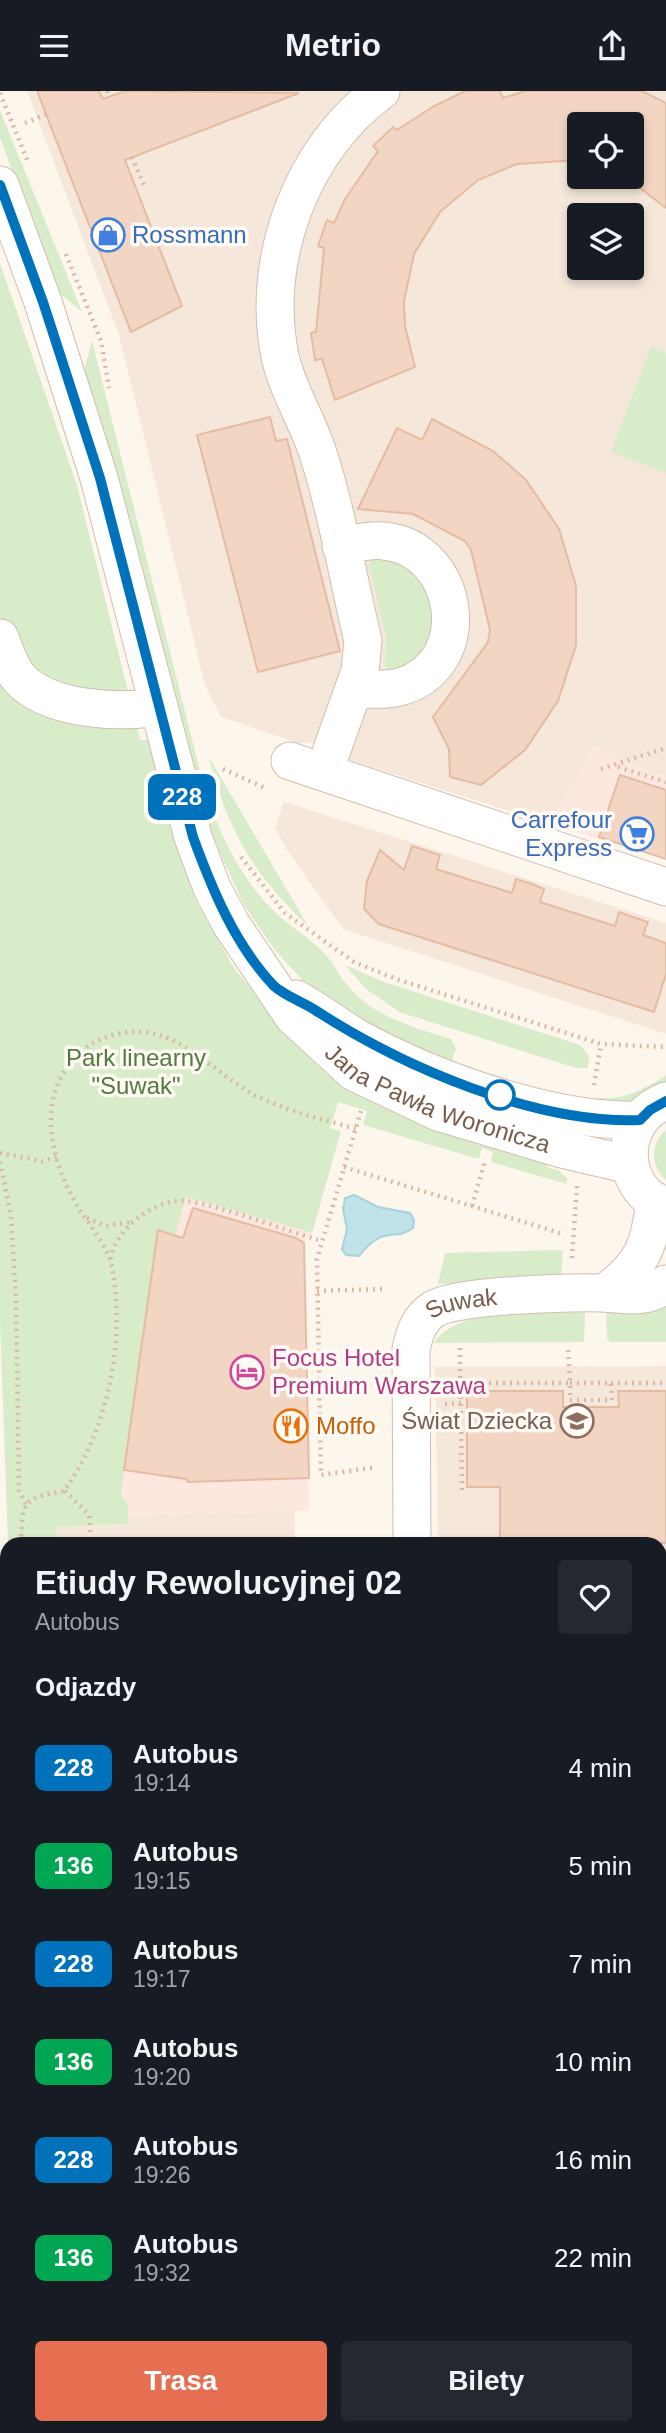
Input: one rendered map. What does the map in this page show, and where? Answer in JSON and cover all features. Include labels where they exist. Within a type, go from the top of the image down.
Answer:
[{"type":"street","points":[[381,91],[359,107],[321,153],[299,196],[282,246],[276,297],[280,356],[286,378],[317,450],[363,641],[363,658],[354,689],[298,775],[666,887]]},
{"type":"street","name":"Jana Pawła Woronicza","points":[[0,185],[43,302],[100,478],[186,814],[212,888],[231,924],[293,1016],[317,1041],[354,1072],[396,1094],[484,1127],[629,1165]]},
{"type":"street","points":[[341,546],[386,541],[418,552],[436,571],[451,602],[450,633],[442,650],[421,675],[403,686],[354,689]]},
{"type":"street","points":[[0,638],[19,678],[37,692],[85,707],[111,711],[159,707]]},
{"type":"street","name":"Jana Pawła Woronicza","points":[[275,987],[358,1038],[444,1078],[568,1114],[615,1121],[653,1111]]},
{"type":"street","points":[[587,1294],[632,1272],[640,1261],[651,1232],[661,1204],[635,1181],[629,1165],[630,1142],[653,1111]]},
{"type":"street","name":"Suwak","points":[[412,1537],[411,1350],[418,1326],[433,1309],[454,1301],[587,1294],[639,1296],[656,1291],[666,1284]]},
{"type":"path","points":[[25,123],[47,114]]},
{"type":"path","points":[[132,157],[145,188]]},
{"type":"path","points":[[89,309],[100,337]]},
{"type":"path","points":[[601,769],[617,767],[666,748]]},
{"type":"path","points":[[617,767],[666,782]]},
{"type":"path","points":[[223,769],[298,775]]},
{"type":"path","points":[[111,1265],[82,1212],[57,1157],[51,1109],[61,1076],[75,1057],[92,1043],[133,1032],[152,1033],[175,1042],[252,1093],[356,1129]]},
{"type":"path","points":[[592,1092],[601,1044]]},
{"type":"path","points":[[362,1109],[317,1259],[321,1475],[376,1467]]},
{"type":"path","points":[[472,1206],[488,1150]]},
{"type":"path","points":[[0,1153],[42,1161],[57,1157]]},
{"type":"path","points":[[0,1162],[11,1215],[16,1299],[19,1491],[26,1504]]},
{"type":"path","points":[[344,1167],[563,1234]]},
{"type":"path","points":[[577,1184],[587,1294]]},
{"type":"path","points":[[64,1491],[93,1437],[108,1387],[115,1324],[111,1265],[116,1242],[136,1221],[165,1204],[185,1201],[322,1241]]},
{"type":"path","points":[[82,1212],[92,1222],[106,1226],[136,1221]]},
{"type":"path","points":[[317,1291],[383,1289]]},
{"type":"path","points":[[460,1348],[462,1494]]},
{"type":"path","points":[[568,1348],[570,1401],[612,1400],[611,1383]]},
{"type":"path","points":[[461,1383],[666,1383]]},
{"type":"path","points":[[319,1386],[376,1386]]},
{"type":"path","points":[[21,1537],[22,1513],[26,1504],[41,1494],[64,1491]]},
{"type":"path","points":[[64,1491],[89,1515],[91,1537]]},
{"type":"shaded area","points":[[27,91],[666,91],[666,776],[636,767],[594,746],[550,824],[343,758],[344,754],[311,743],[298,743],[221,717],[205,685],[119,335]]},
{"type":"shaded area","points":[[594,746],[636,767],[666,776],[666,859],[550,824]]},
{"type":"shaded area","points":[[284,802],[666,923],[666,1034],[343,929],[285,847],[275,828]]},
{"type":"shaded area","name":"Focus Hotel Premium Warszawa","points":[[186,1197],[312,1233],[303,1244],[309,1511],[128,1516],[128,1505],[121,1494],[158,1230],[175,1235]]},
{"type":"shaded area","points":[[666,1366],[666,1537],[438,1537],[435,1367]]},
{"type":"shaded area","points":[[295,1511],[295,1537],[56,1537],[56,1527],[128,1524],[128,1516]]},
{"type":"green space","points":[[0,110],[82,312],[57,291],[0,138]]},
{"type":"green space","name":"Park linearny \"Suwak\"","points":[[0,263],[77,485],[140,740],[151,740],[179,851],[195,899],[234,968],[280,1024],[550,1155],[547,1168],[558,1170],[567,1178],[567,1184],[491,1162],[493,1152],[482,1148],[479,1159],[363,1125],[367,1111],[338,1102],[330,1128],[341,1131],[312,1233],[186,1197],[175,1236],[158,1231],[121,1494],[128,1505],[128,1524],[56,1527],[56,1537],[8,1537],[0,1321]]},
{"type":"green space","points":[[92,341],[204,787],[224,839],[253,887],[283,920],[323,952],[359,997],[395,1020],[451,1039],[456,1049],[452,1060],[396,1042],[305,983],[274,949],[244,905],[208,827],[84,371]]},
{"type":"green space","points":[[651,347],[666,353],[666,473],[611,452]]},
{"type":"green space","points":[[380,558],[413,567],[436,600],[430,636],[421,654],[414,661],[389,672],[385,666],[386,636],[369,565],[371,561]]},
{"type":"green space","points":[[209,757],[308,926],[272,888],[245,849],[224,807]]},
{"type":"green space","points":[[345,965],[384,982],[580,1045],[589,1056],[588,1068],[576,1068],[399,1012],[366,989]]},
{"type":"green space","points":[[666,1075],[666,1087],[635,1101],[597,1105],[598,1098],[634,1093]]},
{"type":"green space","points":[[666,1130],[666,1180],[657,1168],[654,1155],[657,1142]]},
{"type":"green space","points":[[563,1250],[561,1277],[438,1284],[445,1253]]},
{"type":"green space","points":[[666,1305],[666,1342],[610,1342],[607,1338],[606,1311]]},
{"type":"green space","points":[[585,1312],[584,1342],[434,1343],[445,1331],[462,1322],[481,1317]]},
{"type":"water","points":[[354,1195],[378,1207],[410,1213],[414,1220],[413,1228],[376,1240],[359,1256],[346,1255],[342,1249],[347,1229],[343,1209],[345,1198]]},
{"type":"building","points":[[37,91],[99,91],[103,99],[125,91],[299,93],[125,160],[182,306],[131,332]]},
{"type":"building","points":[[465,91],[500,91],[503,98],[525,91],[642,91],[666,103],[666,208],[641,189],[644,189],[644,112],[567,112],[567,161],[517,164],[478,180],[440,212],[414,254],[404,301],[405,326],[415,367],[335,400],[322,359],[315,360],[311,333],[316,332],[324,248],[318,246],[327,220],[334,223],[345,199],[378,151],[373,146],[393,127],[397,130],[434,106]]},
{"type":"building","points":[[270,417],[276,441],[287,439],[340,651],[258,672],[197,435]]},
{"type":"building","points":[[432,419],[493,451],[526,480],[559,529],[576,586],[576,645],[558,701],[525,750],[481,785],[450,777],[449,749],[433,717],[488,642],[490,630],[471,550],[465,541],[413,514],[358,509],[397,428],[422,440]]},
{"type":"building","points":[[620,775],[666,790],[666,859],[599,837]]},
{"type":"building","points":[[412,846],[440,855],[436,869],[512,893],[516,879],[532,884],[544,889],[540,902],[615,926],[619,912],[648,922],[643,935],[666,943],[666,974],[654,1012],[379,924],[364,909],[367,881],[380,850],[404,870]]},
{"type":"building","name":"Focus Hotel Premium Warszawa","points":[[193,1208],[296,1238],[304,1243],[309,1478],[188,1482],[186,1479],[124,1470],[158,1230],[183,1238]]},
{"type":"building","points":[[467,1391],[563,1391],[563,1407],[619,1407],[618,1391],[666,1391],[666,1537],[500,1537],[500,1487],[467,1487]]},
{"type":"bus line","name":"228","points":[[0,185],[43,302],[100,478],[193,837],[212,888],[250,953],[275,987],[358,1038],[412,1066],[444,1078],[568,1114],[615,1121],[640,1120],[650,1110],[666,1101]]},
{"type":"place","name":"Rossmann","points":[[108,235]]},
{"type":"place","name":"Carrefour Express","points":[[637,834]]},
{"type":"place","name":"Focus Hotel Premium Warszawa","points":[[247,1372]]},
{"type":"place","name":"Świat Dziecka","points":[[577,1421]]},
{"type":"place","name":"Moffo","points":[[291,1426]]}]
